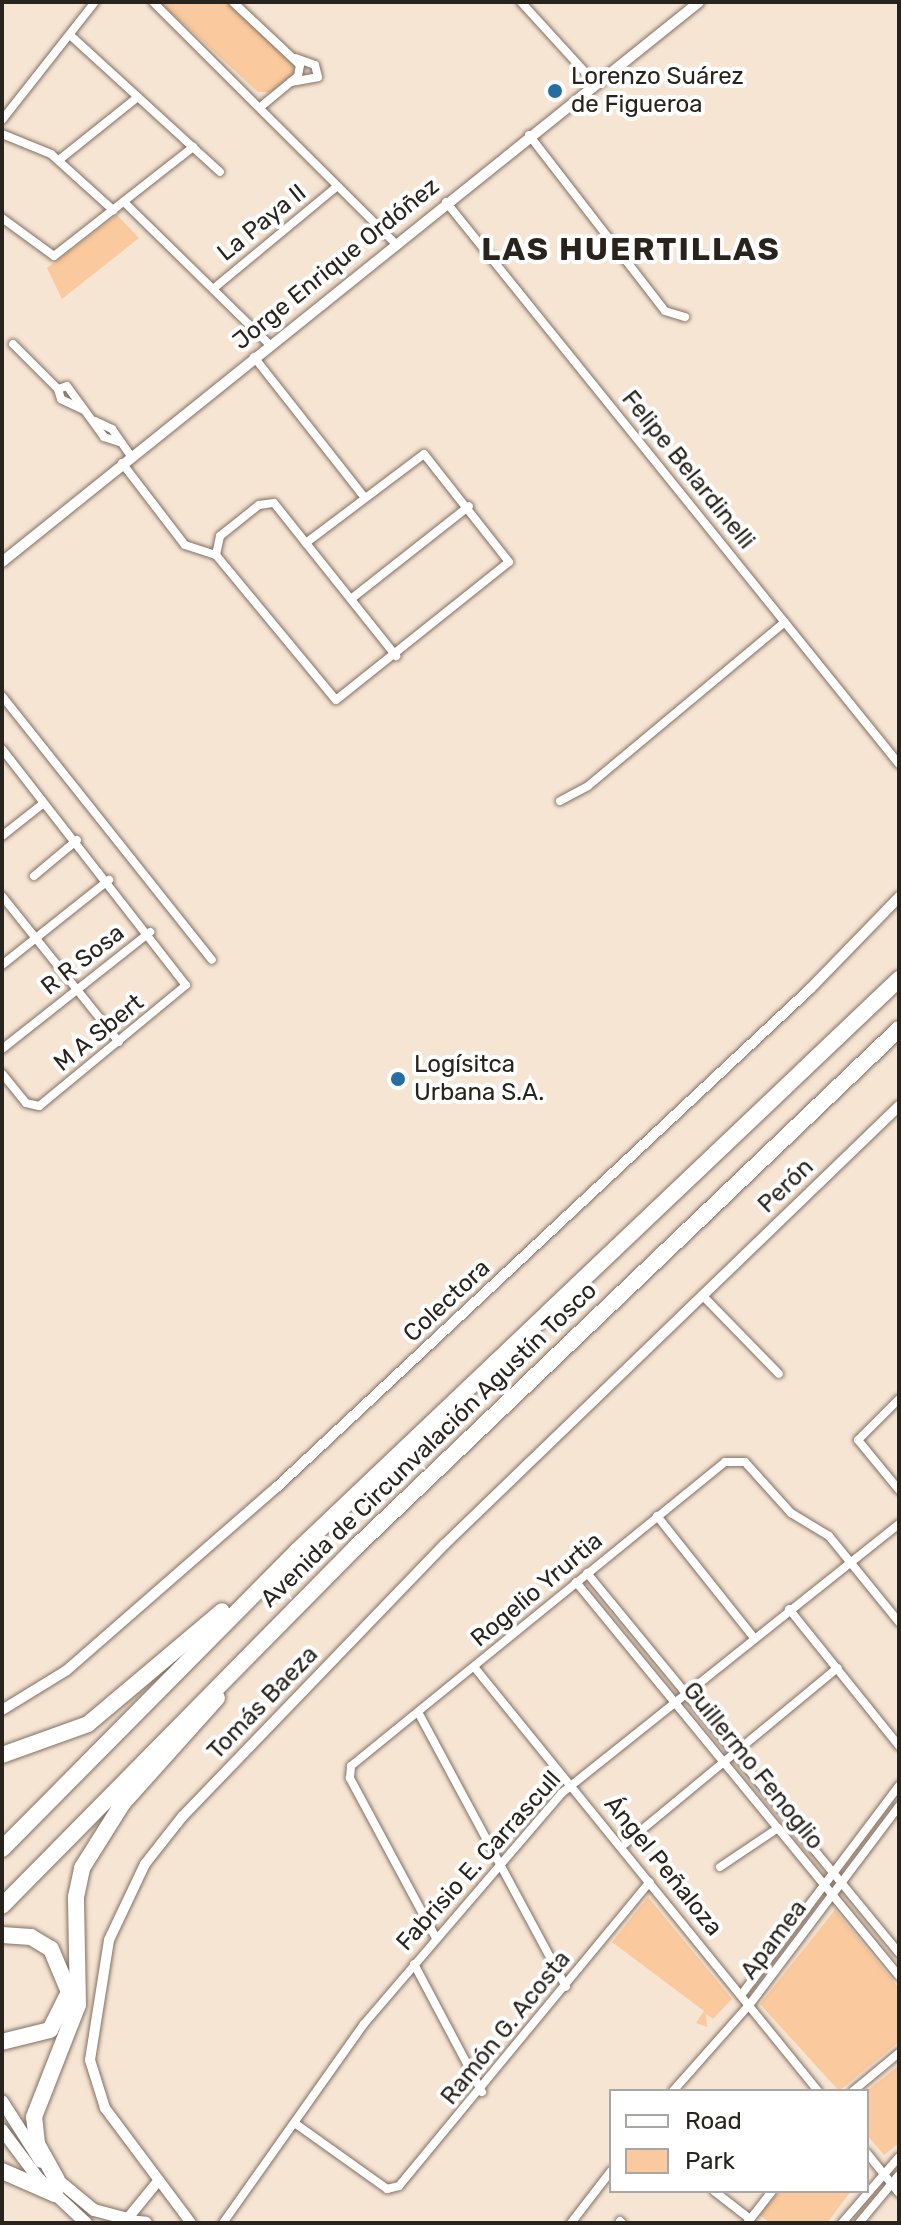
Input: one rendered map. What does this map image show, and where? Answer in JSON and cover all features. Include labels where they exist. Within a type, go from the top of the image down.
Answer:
[{"type":"highway","points":[[803,1070],[899,966]]},
{"type":"highway","name":"Avenida de Circunvalación Agustín Tosco","points":[[2,1849],[298,1550],[899,979]]},
{"type":"highway","name":"Avenida de Circunvalación Agustín Tosco","points":[[2,1906],[356,1547],[899,1029]]},
{"type":"highway","points":[[56,2187],[37,2144],[34,2117],[78,2005],[76,1897],[89,1853],[144,1778],[356,1547]]},
{"type":"highway","points":[[2,1755],[88,1724],[298,1550]]},
{"type":"highway","points":[[2,1935],[31,1937],[51,1949],[69,1992],[50,2030],[2,2042]]},
{"type":"highway","points":[[2,2171],[56,2187]]},
{"type":"main road","points":[[2,2101],[56,2187],[94,2210],[122,2220],[147,2223]]},
{"type":"main road","points":[[2,2130],[86,2223]]},
{"type":"street","points":[[2,120],[95,2]]},
{"type":"street","name":"La Paya II","points":[[153,2],[263,105],[335,188],[394,242]]},
{"type":"street","points":[[233,2],[295,58],[301,70],[263,105]]},
{"type":"street","points":[[521,2],[595,83]]},
{"type":"street","name":"Jorge Enrique Ordóñez","points":[[2,562],[445,201],[699,2]]},
{"type":"street","points":[[70,35],[220,172]]},
{"type":"street","points":[[290,82],[318,77],[315,65],[295,58]]},
{"type":"street","points":[[59,160],[138,97]]},
{"type":"street","points":[[2,134],[59,160],[113,210]]},
{"type":"street","points":[[529,135],[665,311],[685,317]]},
{"type":"street","points":[[2,218],[54,256],[193,147]]},
{"type":"street","name":"La Paya II","points":[[213,289],[335,188]]},
{"type":"street","name":"Felipe Belardinelli","points":[[445,201],[899,764]]},
{"type":"street","name":"La Paya II","points":[[124,202],[269,344]]},
{"type":"street","points":[[13,344],[58,389],[67,386],[82,409],[119,442],[126,460],[185,545],[216,555],[336,700],[506,567],[506,554],[424,454],[306,543]]},
{"type":"street","points":[[254,357],[364,497]]},
{"type":"street","points":[[216,555],[220,536],[263,503],[274,503],[396,656]]},
{"type":"street","points":[[351,599],[469,506]]},
{"type":"street","points":[[560,801],[588,786],[785,622]]},
{"type":"street","points":[[2,696],[212,960]]},
{"type":"street","points":[[2,749],[150,932]]},
{"type":"street","points":[[2,836],[44,803]]},
{"type":"street","points":[[34,876],[77,840]]},
{"type":"street","points":[[2,965],[109,880]]},
{"type":"street","points":[[2,896],[119,1042]]},
{"type":"street","name":"Colectora","points":[[2,1710],[67,1670],[277,1487],[810,989],[899,897]]},
{"type":"street","name":"M A Sbert","points":[[2,1073],[33,1107],[119,1042],[186,985],[150,932]]},
{"type":"street","name":"R R Sosa","points":[[2,1049],[150,932]]},
{"type":"street","name":"Perón","points":[[702,1295],[899,1106]]},
{"type":"street","points":[[702,1295],[779,1374]]},
{"type":"street","name":"Tomás Baeza","points":[[191,2223],[105,2108],[90,2060],[109,1940],[145,1864],[182,1817],[404,1586],[702,1295]]},
{"type":"street","points":[[899,1399],[858,1435],[860,1447],[899,1490]]},
{"type":"street","name":"Rogelio Yrurtia","points":[[436,1938],[350,1778],[356,1759],[475,1668],[725,1462],[745,1462],[849,1561]]},
{"type":"street","points":[[657,1516],[754,1638]]},
{"type":"street","name":"Fabrisio E. Carrascull","points":[[223,2223],[414,1964],[496,1865],[571,1785],[899,1524]]},
{"type":"street","points":[[849,1561],[899,1622]]},
{"type":"street","name":"Guillermo Fenoglio","points":[[587,1573],[899,1953]]},
{"type":"street","name":"Guillermo Fenoglio","points":[[576,1582],[899,1976]]},
{"type":"street","points":[[789,1609],[899,1746]]},
{"type":"street","name":"Ángel Peñaloza","points":[[475,1668],[816,2089]]},
{"type":"street","points":[[621,1847],[837,1668]]},
{"type":"street","points":[[418,1712],[496,1865],[566,1987]]},
{"type":"street","name":"Apamea","points":[[742,1994],[899,1786]]},
{"type":"street","name":"Apamea","points":[[675,2089],[750,2004],[899,1806]]},
{"type":"street","points":[[720,1867],[778,1828]]},
{"type":"street","name":"Ramón G. Acosta","points":[[296,2124],[387,2189],[399,2186],[482,2092],[650,1882]]},
{"type":"street","points":[[414,1964],[482,2092]]},
{"type":"street","points":[[855,2089],[899,2053]]},
{"type":"street","points":[[869,2155],[899,2193]]},
{"type":"street","points":[[869,2189],[899,2157]]},
{"type":"street","points":[[571,2223],[609,2174]]},
{"type":"street","points":[[859,2223],[899,2175]]},
{"type":"street","points":[[122,2220],[150,2196],[159,2180]]},
{"type":"street","points":[[716,2193],[749,2221],[770,2193]]},
{"type":"street","points":[[842,2223],[866,2193]]},
{"type":"street","points":[[147,2223],[150,2196]]},
{"type":"green space","points":[[160,2],[226,2],[293,63],[294,75],[271,92],[258,92]]},
{"type":"green space","points":[[117,215],[139,238],[62,299],[47,268]]},
{"type":"green space","points":[[648,1897],[732,1999],[713,2019],[706,2014],[707,2027],[696,2023],[704,2011],[612,1942]]},
{"type":"green space","points":[[835,1910],[899,1988],[899,2042],[841,2089],[837,2089],[760,2004]]},
{"type":"green space","points":[[899,2065],[899,2143],[884,2155],[869,2137],[869,2089]]},
{"type":"green space","points":[[777,2193],[850,2193],[827,2223],[770,2223],[760,2215]]},
{"type":"place","name":"Lorenzo Suárez de Figueroa","points":[[555,91]]},
{"type":"place","name":"Logísitca Urbana S.A.","points":[[398,1079]]},
{"type":"district","name":"LAS HUERTILLAS","points":[[631,249]]}]
